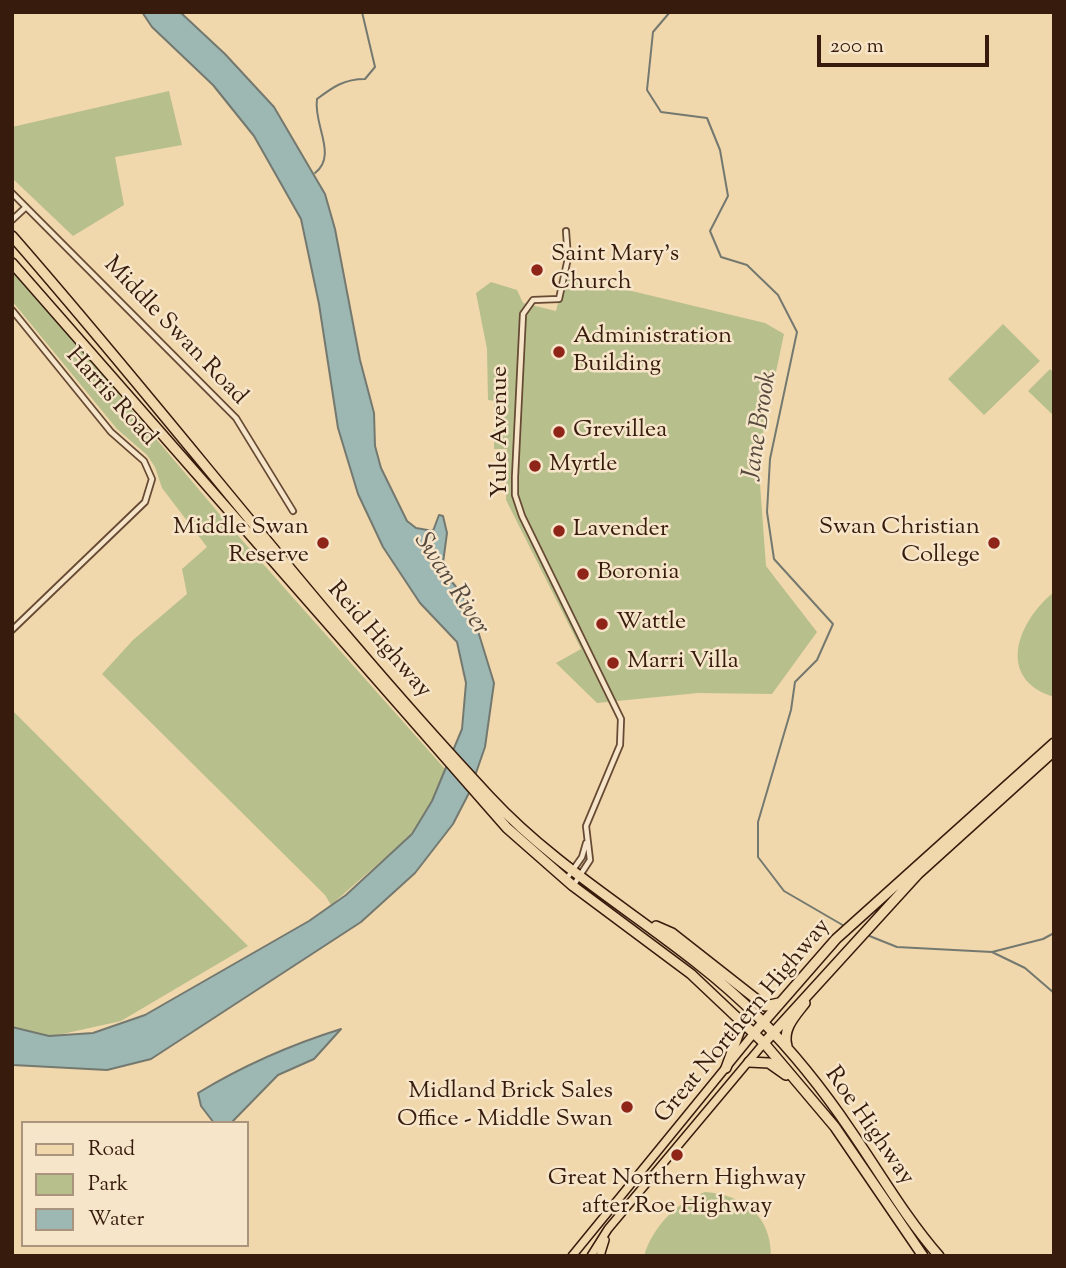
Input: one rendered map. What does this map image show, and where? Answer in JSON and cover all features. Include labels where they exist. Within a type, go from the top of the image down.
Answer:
[{"type":"highway","name":"Reid Highway","points":[[13,237],[349,645]]},
{"type":"highway","name":"Reid Highway","points":[[12,263],[480,791],[576,875],[639,917],[704,968],[763,1022]]},
{"type":"highway","name":"Great Northern Highway","points":[[754,1034],[849,928],[1054,743]]},
{"type":"highway","name":"Great Northern Highway","points":[[764,1043],[918,874],[1054,751]]},
{"type":"highway","name":"Reid Highway","points":[[480,791],[507,828],[569,883],[665,954],[754,1034]]},
{"type":"highway","points":[[639,917],[672,933],[765,1006],[779,1003]]},
{"type":"highway","points":[[791,1054],[785,1038],[788,1026],[827,971]]},
{"type":"highway","points":[[726,1068],[741,1027],[739,1019]]},
{"type":"highway","name":"Roe Highway","points":[[763,1022],[827,1098],[897,1202],[939,1256]]},
{"type":"highway","name":"Roe Highway","points":[[754,1034],[835,1127],[923,1256]]},
{"type":"highway","points":[[749,1062],[762,1062],[783,1071],[815,1109],[835,1127]]},
{"type":"main road","name":"Great Northern Highway","points":[[572,1256],[754,1034]]},
{"type":"main road","name":"Great Northern Highway","points":[[591,1256],[608,1229],[764,1043]]},
{"type":"main road","points":[[678,1128],[686,1130],[698,1124]]},
{"type":"main road","points":[[600,1256],[608,1229]]},
{"type":"street","name":"Middle Swan Road","points":[[12,193],[236,418],[293,511]]},
{"type":"street","points":[[12,220],[26,207]]},
{"type":"street","name":"Yule Avenue","points":[[566,230],[568,258],[559,299],[533,300],[523,314],[517,377],[515,491],[524,521],[621,716],[620,745],[586,823],[586,842],[582,857],[576,875],[569,883]]},
{"type":"street","name":"Harris Road","points":[[12,310],[111,432],[144,461],[152,479],[152,489],[145,502],[12,630]]},
{"type":"street","name":"Yule Avenue","points":[[569,883],[590,857],[586,842]]},
{"type":"green space","points":[[169,91],[182,145],[115,157],[124,205],[73,236],[12,178],[12,127]]},
{"type":"green space","points":[[12,268],[233,530],[445,769],[432,801],[412,834],[331,905],[325,895],[102,674],[133,640],[187,594],[182,569],[207,547],[162,488],[155,467],[147,455],[117,429],[12,301]]},
{"type":"green space","points":[[565,275],[765,323],[784,334],[758,457],[766,566],[817,632],[772,694],[698,693],[597,703],[556,663],[581,649],[506,500],[507,449],[494,449],[494,401],[488,400],[487,349],[476,293],[491,282],[517,290],[523,303],[556,311]]},
{"type":"green space","points":[[1003,324],[1040,361],[984,415],[948,379]]},
{"type":"green space","points":[[1050,369],[1054,373],[1054,416],[1028,391]]},
{"type":"green space","points":[[1054,592],[1054,697],[1035,688],[1024,677],[1018,663],[1018,648],[1031,618]]},
{"type":"green space","points":[[12,710],[248,946],[121,1021],[49,1037],[12,1027]]},
{"type":"green space","points":[[705,1192],[731,1198],[752,1210],[766,1229],[771,1256],[644,1256],[653,1235],[667,1216],[685,1202]]},
{"type":"water","name":"Swan River","points":[[142,12],[180,12],[225,54],[274,107],[325,194],[335,229],[360,360],[374,413],[375,446],[381,468],[407,521],[416,528],[433,531],[439,515],[443,516],[447,533],[442,570],[462,594],[474,618],[494,683],[485,747],[469,793],[453,824],[415,873],[361,922],[151,1059],[107,1070],[13,1065],[12,1027],[49,1036],[93,1033],[145,1015],[309,921],[346,895],[412,834],[432,801],[462,729],[466,683],[457,642],[420,603],[383,547],[358,494],[338,428],[319,304],[301,219],[254,136],[213,85],[152,27]]},
{"type":"water","points":[[341,1029],[314,1059],[278,1075],[233,1121],[212,1121],[201,1106],[198,1093],[268,1056]]},
{"type":"waterway","name":"Jane Brook","points":[[315,173],[322,166],[325,149],[317,99],[339,85],[351,80],[365,79],[375,67],[362,12]]},
{"type":"waterway","name":"Jane Brook","points":[[670,12],[653,32],[647,90],[661,112],[707,118],[720,150],[728,196],[710,231],[721,257],[747,265],[778,295],[797,332],[770,459],[767,512],[774,559],[833,624],[817,660],[795,682],[791,710],[758,822],[758,857],[784,891],[846,927]]},
{"type":"waterway","points":[[992,952],[1043,939],[1054,933]]},
{"type":"waterway","name":"Jane Brook","points":[[867,935],[897,947],[992,952],[1025,968],[1054,993]]},
{"type":"place","name":"Saint Mary's Church","points":[[537,270]]},
{"type":"place","name":"Administration Building","points":[[559,352]]},
{"type":"place","name":"Grevillea","points":[[559,432]]},
{"type":"place","name":"Myrtle","points":[[535,466]]},
{"type":"place","name":"Lavender","points":[[559,531]]},
{"type":"place","name":"Middle Swan Reserve","points":[[323,543]]},
{"type":"place","name":"Swan Christian College","points":[[994,543]]},
{"type":"place","name":"Boronia","points":[[583,574]]},
{"type":"place","name":"Wattle","points":[[602,624]]},
{"type":"place","name":"Marri Villa","points":[[613,663]]},
{"type":"place","name":"Midland Brick Sales Office - Middle Swan","points":[[627,1107]]},
{"type":"place","name":"Great Northern Highway after Roe Highway","points":[[677,1155]]}]
